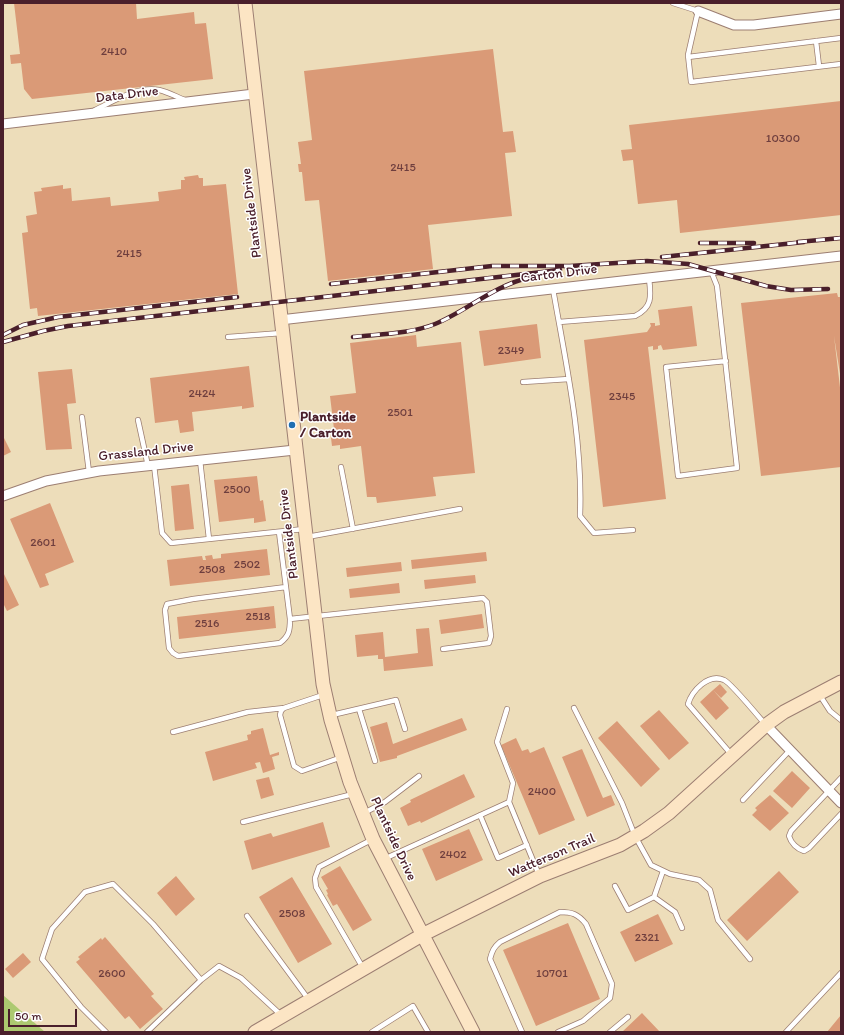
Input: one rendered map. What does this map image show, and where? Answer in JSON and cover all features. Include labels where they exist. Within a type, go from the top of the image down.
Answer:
[{"type":"street","name":"Plantside Drive","points":[[244,3],[314,617],[325,695],[330,716],[362,814],[383,860],[473,1032]]},
{"type":"street","points":[[698,11],[734,25],[841,14]]},
{"type":"street","name":"Data Drive","points":[[3,124],[254,94]]},
{"type":"street","name":"Carton Drive","points":[[281,326],[553,289],[841,256]]},
{"type":"street","name":"Grassland Drive","points":[[3,496],[46,481],[89,472],[295,450]]},
{"type":"street","name":"Watterson Trail","points":[[255,1032],[422,935],[540,876],[620,845],[669,813],[766,725],[784,712],[841,682]]},
{"type":"street","points":[[766,725],[841,803]]},
{"type":"lane","points":[[673,3],[698,11],[688,57],[691,82],[841,64]]},
{"type":"lane","points":[[688,57],[841,38]]},
{"type":"lane","points":[[816,41],[819,66]]},
{"type":"lane","points":[[89,113],[133,92],[152,89],[161,90],[189,102]]},
{"type":"lane","points":[[711,271],[717,286],[726,361],[737,468],[678,476],[666,367],[726,361]]},
{"type":"lane","points":[[559,322],[635,316],[645,310],[651,296],[649,278]]},
{"type":"lane","points":[[553,289],[569,379],[582,487],[580,516],[594,533],[633,530]]},
{"type":"lane","points":[[228,337],[281,326]]},
{"type":"lane","points":[[523,382],[569,379]]},
{"type":"lane","points":[[82,417],[89,472]]},
{"type":"lane","points":[[138,420],[151,465],[162,534],[171,543],[279,532],[305,533],[353,529],[460,509]]},
{"type":"lane","points":[[200,460],[209,539]]},
{"type":"lane","points":[[341,467],[353,529]]},
{"type":"lane","points":[[279,532],[286,587],[290,620],[290,630],[287,637],[280,643],[178,656],[169,648],[164,610],[167,604],[192,599],[286,587]]},
{"type":"lane","points":[[290,620],[483,598],[487,602],[491,636],[489,642],[443,649]]},
{"type":"lane","points":[[732,756],[688,704],[690,698],[702,684],[713,678],[724,680],[766,725]]},
{"type":"lane","points":[[818,693],[830,711],[841,720]]},
{"type":"lane","points":[[173,732],[248,712],[284,708],[325,695]]},
{"type":"lane","points":[[330,716],[396,700],[405,729]]},
{"type":"lane","points":[[284,708],[281,711],[280,716],[294,766],[297,769],[302,770],[343,757]]},
{"type":"lane","points":[[574,708],[622,803],[635,836],[651,865],[663,871],[699,880],[710,890],[718,920],[750,959]]},
{"type":"lane","points":[[359,709],[375,761]]},
{"type":"lane","points":[[507,709],[497,742],[513,783],[509,802],[540,876]]},
{"type":"lane","points":[[743,800],[790,750]]},
{"type":"lane","points":[[362,814],[385,802],[419,776]]},
{"type":"lane","points":[[841,778],[791,830],[789,836],[791,841],[800,850],[804,851],[809,848],[841,814]]},
{"type":"lane","points":[[243,822],[354,793]]},
{"type":"lane","points":[[383,860],[509,802]]},
{"type":"lane","points":[[480,815],[498,858],[527,845]]},
{"type":"lane","points":[[363,968],[316,887],[315,878],[319,867],[373,839]]},
{"type":"lane","points":[[615,886],[628,910],[654,896],[663,871]]},
{"type":"lane","points":[[106,1032],[81,1007],[42,959],[52,929],[84,892],[113,884],[153,924],[201,980]]},
{"type":"lane","points":[[654,896],[675,912],[682,928]]},
{"type":"lane","points":[[522,1032],[490,959],[494,947],[500,942],[560,912],[571,912],[580,916],[586,924],[612,984],[610,998],[582,1020],[558,1032]]},
{"type":"lane","points":[[247,916],[309,1000]]},
{"type":"lane","points":[[147,1032],[201,980],[219,966],[241,978],[282,1016]]},
{"type":"lane","points":[[786,1032],[841,973]]},
{"type":"lane","points":[[372,1032],[413,1006],[428,1032]]},
{"type":"lane","points":[[610,1032],[628,1017]]},
{"type":"green space","points":[[3,995],[45,1032],[3,1032]]},
{"type":"building","points":[[14,3],[136,3],[137,19],[194,12],[195,24],[206,23],[213,79],[32,99],[24,89],[21,63],[11,64],[10,55],[20,54]]},
{"type":"building","points":[[493,49],[503,132],[513,131],[516,152],[505,153],[512,216],[428,225],[433,269],[328,281],[319,200],[305,201],[302,172],[299,172],[298,164],[301,164],[298,142],[312,140],[304,71]]},
{"type":"building","points":[[841,101],[841,215],[680,233],[677,200],[638,204],[633,160],[623,161],[621,150],[632,149],[629,125]]},
{"type":"building","points":[[198,175],[199,178],[203,178],[203,186],[226,184],[238,294],[38,316],[37,308],[30,309],[22,233],[28,232],[26,216],[37,214],[34,192],[42,191],[41,188],[63,185],[63,189],[71,188],[72,201],[110,197],[111,206],[159,201],[158,192],[181,189],[181,180],[185,180],[184,177]]},
{"type":"building","points":[[837,293],[838,297],[841,297],[841,380],[834,336],[841,396],[841,467],[761,476],[741,303]]},
{"type":"building","points":[[692,306],[697,346],[663,350],[661,345],[658,346],[658,349],[653,350],[653,346],[648,347],[666,499],[603,507],[584,340],[647,332],[651,326],[650,323],[655,323],[655,326],[660,325],[658,310]]},
{"type":"building","points":[[537,324],[541,358],[484,366],[479,331]]},
{"type":"building","points":[[416,335],[417,347],[461,342],[475,473],[433,477],[436,496],[377,503],[376,497],[367,497],[361,446],[340,449],[340,445],[332,446],[330,430],[334,429],[330,396],[356,393],[350,343]]},
{"type":"building","points":[[249,366],[254,407],[242,409],[242,406],[192,412],[194,431],[180,433],[178,420],[155,423],[150,378]]},
{"type":"building","points":[[72,369],[76,403],[67,404],[72,449],[46,450],[38,372]]},
{"type":"building","points":[[3,436],[11,452],[3,456]]},
{"type":"building","points":[[257,476],[260,501],[263,500],[266,521],[254,523],[254,518],[219,522],[214,480]]},
{"type":"building","points":[[189,484],[194,529],[175,531],[171,486]]},
{"type":"building","points":[[50,503],[74,562],[45,574],[49,585],[40,588],[10,519]]},
{"type":"building","points":[[267,549],[270,575],[170,586],[167,560],[202,556],[203,560],[206,560],[205,556],[212,555],[213,559],[221,558],[221,554]]},
{"type":"building","points":[[486,552],[487,561],[412,569],[411,560]]},
{"type":"building","points":[[401,562],[402,571],[347,577],[346,568]]},
{"type":"building","points":[[3,572],[19,605],[7,611],[3,603]]},
{"type":"building","points":[[475,575],[476,583],[425,589],[424,580]]},
{"type":"building","points":[[399,583],[400,593],[350,598],[349,589]]},
{"type":"building","points":[[274,606],[276,628],[179,639],[177,617]]},
{"type":"building","points":[[482,614],[484,628],[441,634],[439,620]]},
{"type":"building","points":[[429,628],[433,666],[384,671],[383,659],[378,659],[378,655],[357,657],[355,635],[383,632],[385,657],[418,653],[416,629]]},
{"type":"building","points":[[720,684],[727,692],[721,698],[713,690]]},
{"type":"building","points":[[713,690],[729,708],[716,720],[700,702]]},
{"type":"building","points":[[659,710],[689,743],[669,760],[640,726]]},
{"type":"building","points":[[462,718],[467,730],[397,756],[397,758],[380,762],[370,727],[387,722],[393,744]]},
{"type":"building","points":[[617,721],[660,769],[641,787],[598,738]]},
{"type":"building","points":[[263,728],[270,755],[279,752],[279,755],[272,757],[275,769],[263,773],[260,762],[255,763],[257,768],[213,781],[205,752],[248,740],[247,735],[251,734],[251,731]]},
{"type":"building","points":[[516,738],[522,751],[528,749],[530,753],[544,747],[575,820],[539,835],[501,745]]},
{"type":"building","points":[[582,749],[603,798],[611,795],[615,805],[587,817],[562,757]]},
{"type":"building","points":[[792,771],[810,788],[792,808],[773,791]]},
{"type":"building","points":[[464,774],[475,797],[421,823],[420,821],[408,826],[400,808],[411,802],[410,800]]},
{"type":"building","points":[[269,777],[274,795],[261,799],[256,780]]},
{"type":"building","points":[[770,795],[789,813],[770,831],[752,815],[757,810],[755,808]]},
{"type":"building","points":[[323,822],[330,847],[252,870],[244,841],[271,833],[273,837]]},
{"type":"building","points":[[469,829],[483,860],[436,881],[422,849]]},
{"type":"building","points":[[340,866],[372,920],[353,931],[337,904],[333,906],[327,895],[326,890],[328,889],[321,877]]},
{"type":"building","points":[[779,871],[799,892],[747,941],[727,920]]},
{"type":"building","points":[[176,876],[195,899],[176,916],[157,893]]},
{"type":"building","points":[[292,877],[332,944],[298,963],[259,897]]},
{"type":"building","points":[[658,914],[673,944],[635,962],[620,932]]},
{"type":"building","points":[[568,923],[600,999],[536,1026],[503,950]]},
{"type":"building","points":[[105,937],[154,994],[151,996],[163,1009],[140,1029],[129,1016],[125,1019],[76,962],[80,959],[78,957],[101,938],[102,940]]},
{"type":"building","points":[[23,953],[31,962],[13,978],[5,969]]},
{"type":"building","points":[[642,1013],[660,1032],[622,1032]]},
{"type":"building","points":[[841,1015],[841,1032],[827,1032]]},
{"type":"railway","points":[[798,242],[841,238]]},
{"type":"railway","points":[[662,257],[804,242]]},
{"type":"railway","points":[[700,243],[754,243]]},
{"type":"railway","points":[[331,284],[492,266],[570,266],[647,261],[688,264],[766,286],[791,290],[828,289]]},
{"type":"railway","points":[[3,342],[68,326],[560,270]]},
{"type":"railway","points":[[353,337],[405,332],[435,324],[447,319],[503,287],[528,278]]},
{"type":"railway","points":[[3,335],[23,325],[58,317],[237,297]]},
{"type":"place","name":"Plantside / Carton","points":[[292,425]]}]
